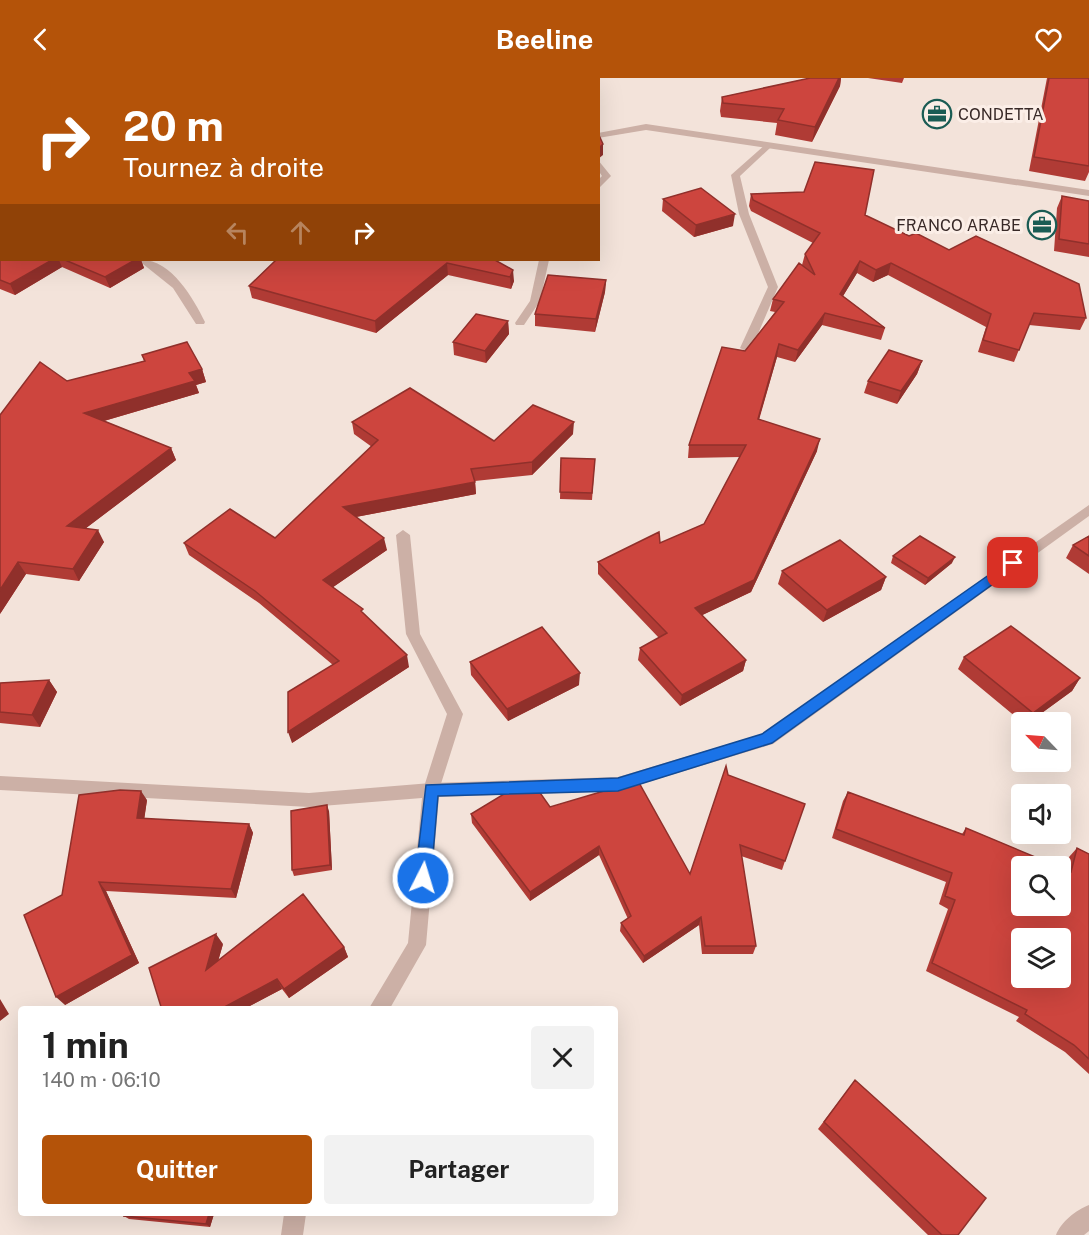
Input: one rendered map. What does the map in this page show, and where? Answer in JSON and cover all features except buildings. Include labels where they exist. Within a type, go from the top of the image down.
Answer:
[{"type":"street","points":[[600,136],[646,127],[1089,193]]},
{"type":"street","points":[[746,348],[773,287],[744,214],[735,175],[767,146]]},
{"type":"street","points":[[600,166],[607,176],[600,184]]},
{"type":"street","points":[[145,261],[166,273],[185,293],[200,322]]},
{"type":"street","points":[[520,323],[535,301],[544,261]]},
{"type":"street","points":[[0,783],[309,800],[431,790],[618,784],[767,739],[1089,509]]},
{"type":"street","points":[[380,1006],[417,945],[431,790],[455,714],[413,634],[403,535]]},
{"type":"street","points":[[1067,1235],[1089,1215]]},
{"type":"street","points":[[292,1235],[295,1216]]},
{"type":"place","name":"CONDETTA","points":[[937,114]]},
{"type":"place","name":"FRANCO ARABE","points":[[1042,225]]},
{"type":"route","points":[[423,878],[431,790],[618,784],[767,739],[1013,563]]}]
